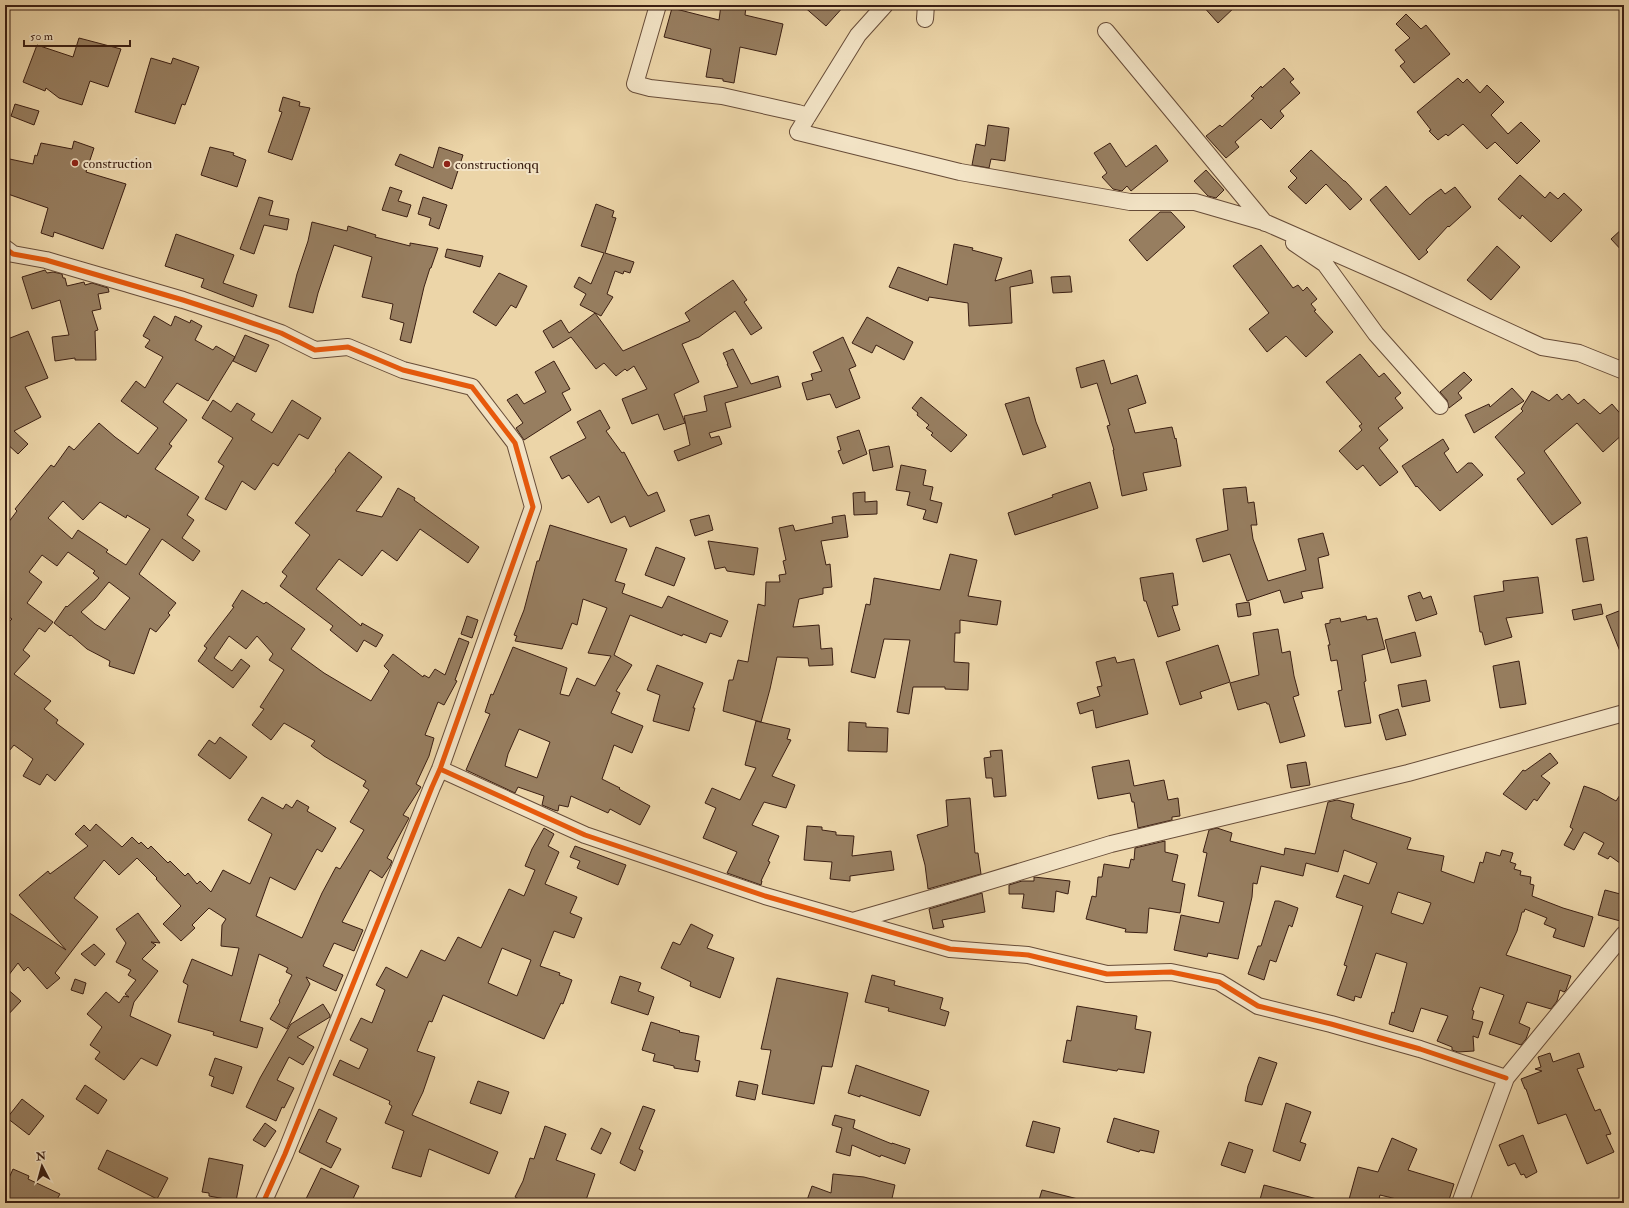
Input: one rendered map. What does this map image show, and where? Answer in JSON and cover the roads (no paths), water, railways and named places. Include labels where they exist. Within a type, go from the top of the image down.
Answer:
[{"type":"street","points":[[658,5],[635,84],[650,88],[722,96],[798,112],[808,116]]},
{"type":"street","points":[[885,5],[858,35],[798,132],[960,172],[1130,202],[1196,202],[1264,222],[1403,283],[1542,347],[1579,353],[1623,370]]},
{"type":"street","points":[[1106,31],[1264,222],[1325,264],[1376,334],[1440,406]]},
{"type":"street","points":[[5,248],[13,254],[46,260],[228,315],[281,333],[315,350],[348,347],[403,370],[472,387],[515,443],[533,507],[440,769],[285,1154],[263,1203]]},
{"type":"street","points":[[853,921],[1111,844],[1408,773],[1624,713]]},
{"type":"street","points":[[440,769],[585,835],[765,896],[950,949],[1028,955],[1107,974],[1171,972],[1219,982],[1258,1006],[1420,1049],[1506,1078]]},
{"type":"street","points":[[1460,1203],[1506,1078],[1624,934]]},
{"type":"place","name":"construction","points":[[75,163]]},
{"type":"place","name":"constructionqq","points":[[447,164]]}]
